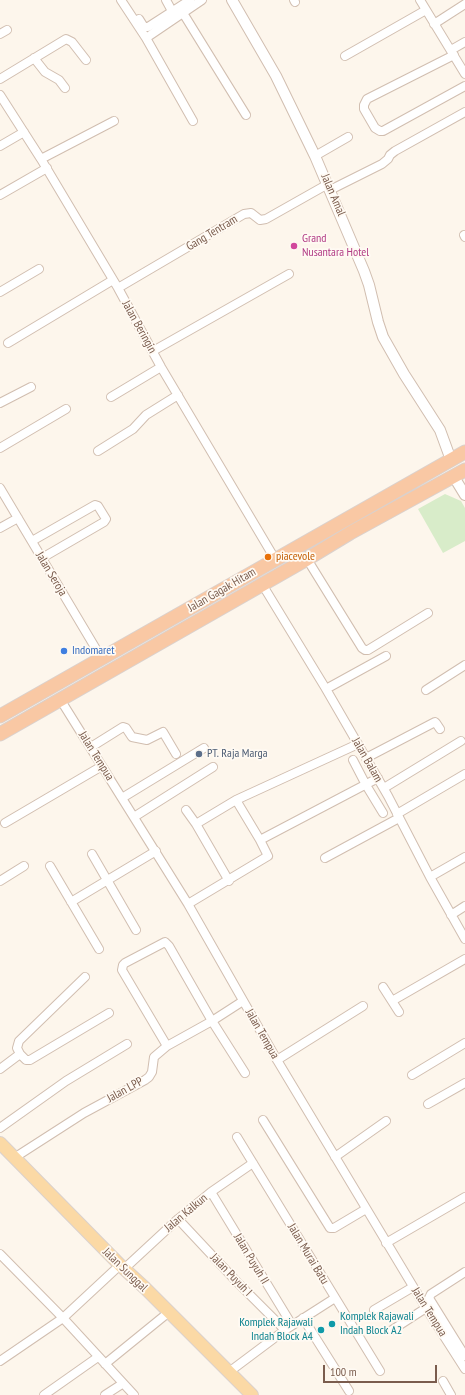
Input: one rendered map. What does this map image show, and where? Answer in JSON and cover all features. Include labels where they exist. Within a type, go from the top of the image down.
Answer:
[{"type":"highway","name":"Jalan Gagak Hitam","points":[[0,716],[465,452]]},
{"type":"highway","name":"Jalan Gagak Hitam","points":[[0,734],[375,519],[459,474]]},
{"type":"highway","points":[[177,616],[185,628]]},
{"type":"main road","name":"Jalan Sunggal","points":[[2,1147],[252,1395]]},
{"type":"street","points":[[121,0],[146,38],[193,121]]},
{"type":"street","points":[[127,0],[145,27],[148,27],[190,0]]},
{"type":"street","points":[[166,0],[172,11]]},
{"type":"street","points":[[146,38],[202,0]]},
{"type":"street","name":"Jalan Amal","points":[[232,0],[276,76],[329,187],[364,271],[383,337],[404,374],[440,430],[451,460]]},
{"type":"street","points":[[420,0],[465,74]]},
{"type":"street","points":[[434,24],[465,4]]},
{"type":"street","points":[[345,56],[426,10]]},
{"type":"street","points":[[183,13],[246,115]]},
{"type":"street","points":[[0,79],[66,39],[72,42],[86,60]]},
{"type":"street","points":[[465,42],[452,52],[367,99],[364,109],[375,128],[382,131],[465,86]]},
{"type":"street","points":[[34,58],[45,72],[59,80],[65,88]]},
{"type":"street","name":"Jalan Beringin","points":[[0,96],[47,168],[118,288],[161,367],[275,559]]},
{"type":"street","name":"Gang Tentram","points":[[118,288],[244,214],[251,213],[260,220],[266,219],[329,187],[382,164],[395,151],[465,112]]},
{"type":"street","points":[[41,159],[114,121]]},
{"type":"street","points":[[0,146],[24,132]]},
{"type":"street","points":[[315,156],[348,137]]},
{"type":"street","points":[[0,195],[47,168]]},
{"type":"street","points":[[0,292],[39,269]]},
{"type":"street","points":[[153,351],[289,274]]},
{"type":"street","points":[[8,344],[113,280]]},
{"type":"street","points":[[111,397],[161,367]]},
{"type":"street","points":[[0,403],[31,387]]},
{"type":"street","points":[[98,451],[133,429],[146,415],[178,395]]},
{"type":"street","points":[[0,448],[66,409]]},
{"type":"street","points":[[459,474],[465,495]]},
{"type":"street","name":"Jalan Seroja","points":[[0,488],[102,659]]},
{"type":"street","points":[[32,542],[95,505],[98,506],[106,518],[104,522],[42,558]]},
{"type":"street","points":[[0,528],[18,518]]},
{"type":"street","points":[[307,559],[362,648],[365,650],[368,650],[428,613]]},
{"type":"street","name":"Jalan Balam","points":[[262,584],[384,788],[450,915],[465,939]]},
{"type":"street","points":[[326,689],[386,656]]},
{"type":"street","points":[[426,690],[465,666]]},
{"type":"street","name":"Jalan Tempua","points":[[60,699],[188,904],[277,1060],[386,1243],[465,1369]]},
{"type":"street","points":[[366,758],[435,722],[440,729]]},
{"type":"street","points":[[91,747],[124,727],[132,737],[147,740],[163,732],[176,754]]},
{"type":"street","points":[[384,788],[462,741]]},
{"type":"street","points":[[196,824],[236,800],[358,744]]},
{"type":"street","points":[[122,798],[204,748]]},
{"type":"street","points":[[353,760],[383,813]]},
{"type":"street","points":[[5,823],[102,766]]},
{"type":"street","points":[[134,817],[213,767]]},
{"type":"street","points":[[325,858],[398,816],[465,774]]},
{"type":"street","points":[[260,840],[378,778]]},
{"type":"street","points":[[188,904],[268,857],[268,854],[236,800]]},
{"type":"street","points":[[186,810],[196,824],[228,881]]},
{"type":"street","points":[[71,902],[107,879],[156,852]]},
{"type":"street","points":[[92,854],[136,930]]},
{"type":"street","points":[[430,877],[465,857]]},
{"type":"street","points":[[0,880],[24,866]]},
{"type":"street","points":[[50,866],[100,949]]},
{"type":"street","points":[[450,915],[465,906]]},
{"type":"street","points":[[166,1046],[123,973],[122,967],[125,963],[163,942],[168,943],[212,1021],[245,1073]]},
{"type":"street","points":[[392,1001],[465,959]]},
{"type":"street","points":[[85,977],[18,1041],[17,1048],[20,1054],[26,1060],[30,1060],[110,1013]]},
{"type":"street","points":[[383,987],[399,1012]]},
{"type":"street","name":"Jalan LPP","points":[[14,1158],[84,1113],[145,1080],[152,1072],[154,1057],[166,1046],[212,1021],[243,1001]]},
{"type":"street","points":[[277,1060],[364,1006]]},
{"type":"street","points":[[412,1075],[465,1043]]},
{"type":"street","points":[[0,1128],[66,1081],[128,1044]]},
{"type":"street","points":[[0,1068],[20,1054]]},
{"type":"street","points":[[428,1104],[465,1083]]},
{"type":"street","points":[[263,1120],[330,1228],[334,1228],[366,1209]]},
{"type":"street","points":[[335,1157],[386,1121]]},
{"type":"street","name":"Jalan Murai Batu","points":[[237,1137],[380,1371]]},
{"type":"street","name":"Jalan Kalkun","points":[[0,1361],[63,1318],[211,1192],[253,1164]]},
{"type":"street","name":"Jalan Puyuh II","points":[[211,1192],[288,1327]]},
{"type":"street","points":[[386,1243],[465,1197]]},
{"type":"street","name":"Jalan Puyuh I","points":[[178,1219],[237,1282],[288,1327]]},
{"type":"street","points":[[0,1254],[63,1318],[122,1384],[134,1395]]},
{"type":"street","points":[[465,1272],[431,1294],[429,1298],[465,1356]]},
{"type":"street","points":[[374,1310],[413,1287]]},
{"type":"street","points":[[229,1372],[288,1327],[335,1298]]},
{"type":"street","points":[[392,1330],[426,1308]]},
{"type":"street","points":[[105,1364],[169,1312]]},
{"type":"street","points":[[303,1318],[349,1391]]},
{"type":"street","points":[[44,1395],[98,1357]]},
{"type":"street","points":[[443,1380],[451,1395]]},
{"type":"street","points":[[105,1395],[122,1384]]},
{"type":"green space","points":[[445,494],[461,501],[465,508],[465,541],[443,553],[418,509]]},
{"type":"place","name":"Grand Nusantara Hotel","points":[[294,246]]},
{"type":"place","name":"piacevole","points":[[268,557]]},
{"type":"place","name":"Indomaret","points":[[64,651]]},
{"type":"place","name":"PT. Raja Marga","points":[[199,754]]},
{"type":"place","name":"Komplek Rajawali Indah Block A2","points":[[332,1324]]},
{"type":"place","name":"Komplek Rajawali Indah Block A4","points":[[321,1330]]}]
